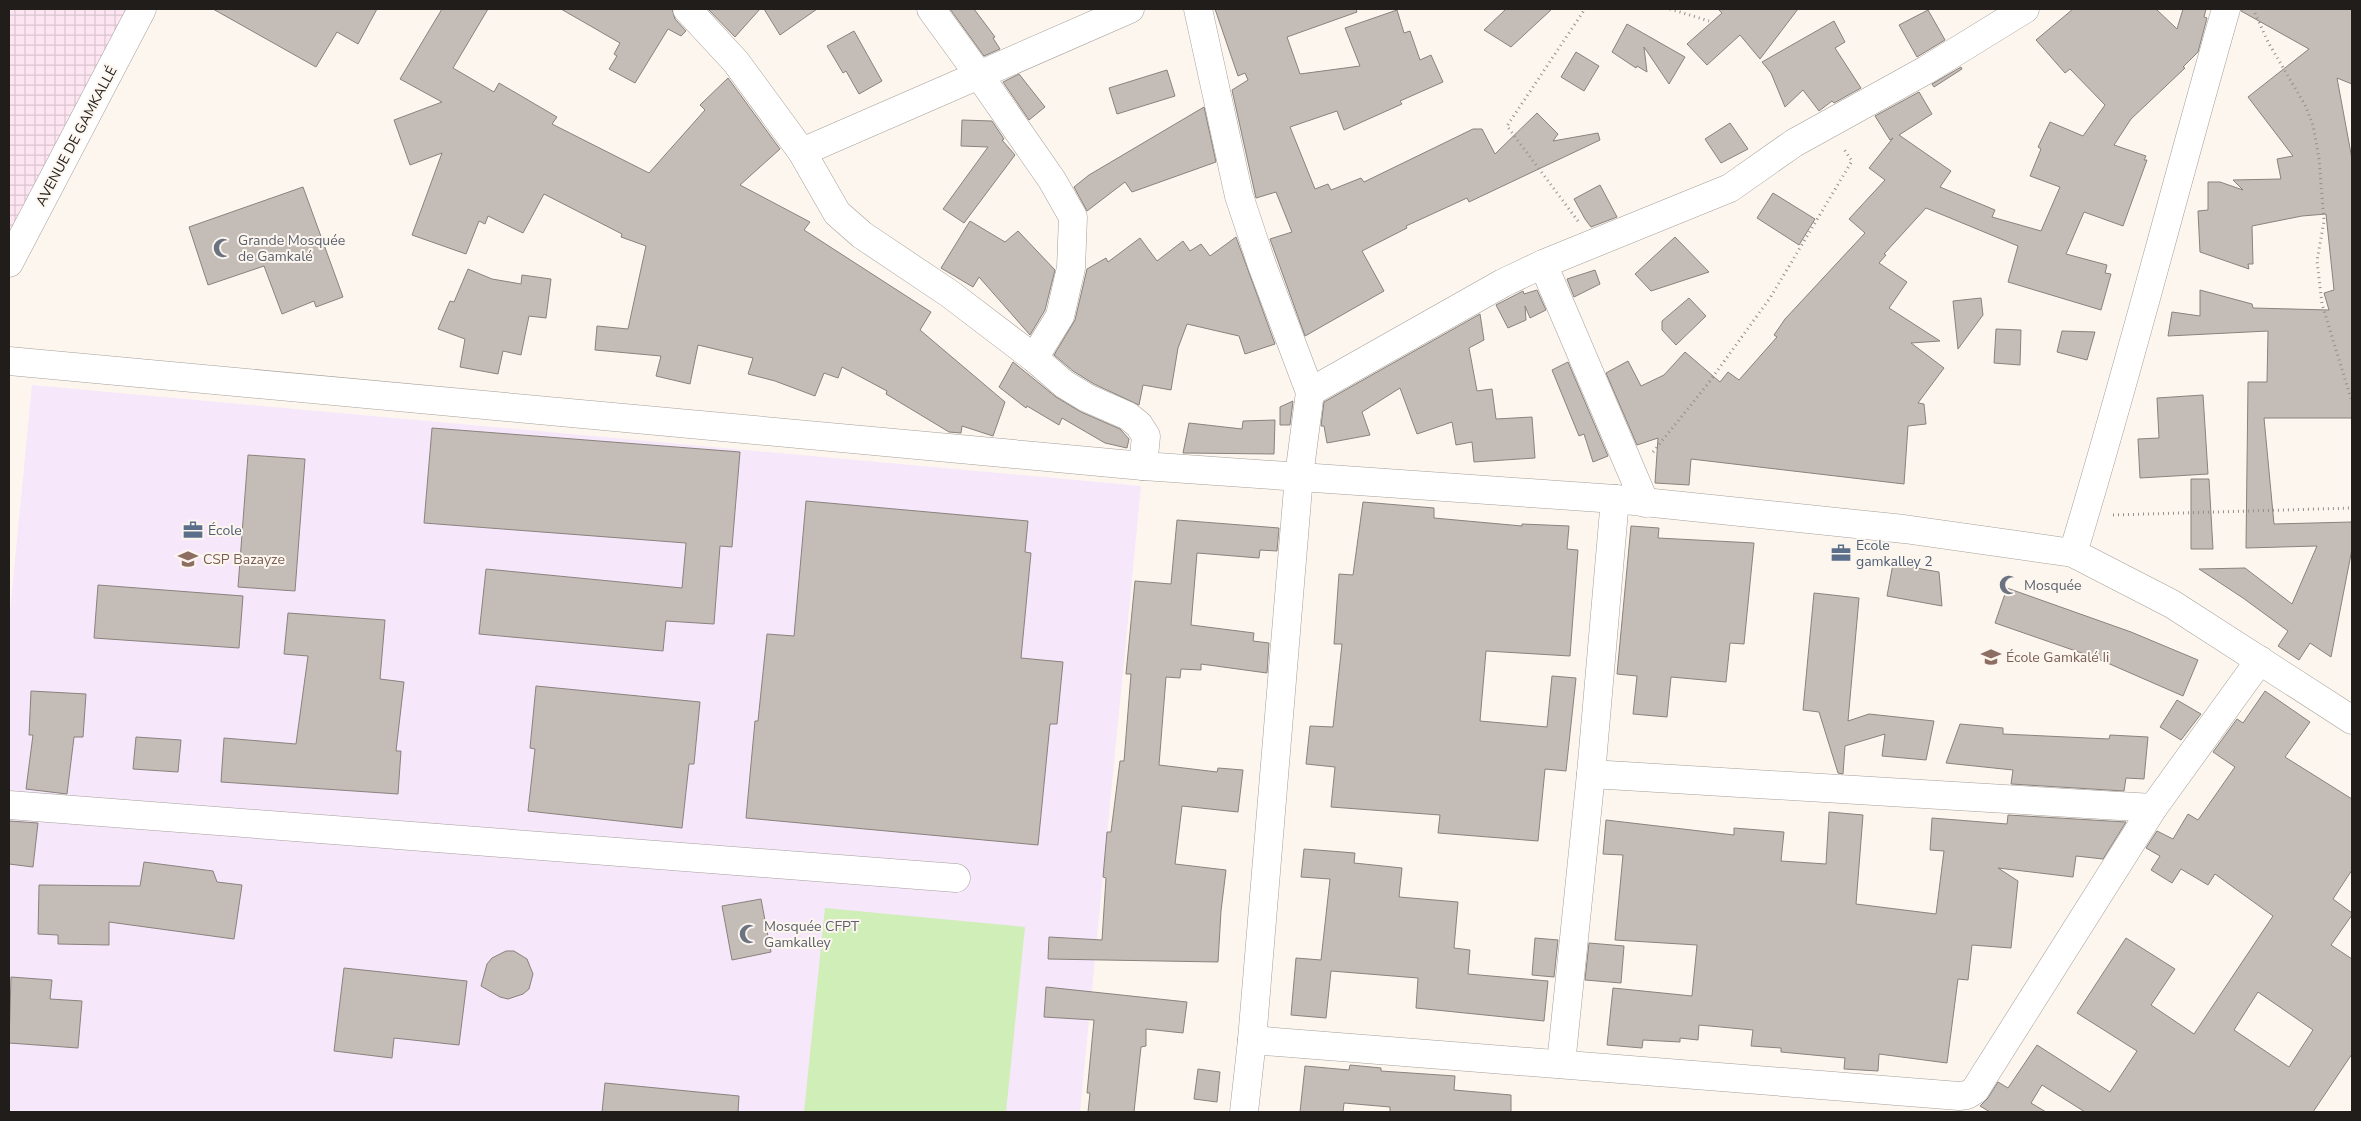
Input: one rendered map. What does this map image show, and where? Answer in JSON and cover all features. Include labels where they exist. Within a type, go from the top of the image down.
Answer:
[{"type":"street","name":"AVENUE DE GAMKALLÉ","points":[[9,264],[142,9]]},
{"type":"street","points":[[687,9],[736,62],[802,152],[837,213],[862,235],[950,294],[1034,358],[1064,384],[1086,398],[1128,416],[1146,436],[1143,466]]},
{"type":"street","points":[[931,9],[980,75],[1052,180],[1073,217],[1070,268],[1060,316],[1034,358]]},
{"type":"street","points":[[802,152],[1130,9]]},
{"type":"street","points":[[1198,9],[1239,196],[1262,265],[1310,392],[1299,476],[1252,1040],[1244,1112]]},
{"type":"street","points":[[1310,392],[1450,312],[1543,264],[1730,188],[1794,143],[1926,70],[2025,9]]},
{"type":"street","points":[[2073,553],[2085,516],[2226,9]]},
{"type":"street","points":[[1543,264],[1645,503]]},
{"type":"street","points":[[9,361],[1143,466],[1615,499],[1904,529],[2073,553],[2172,604],[2352,720]]},
{"type":"street","points":[[1561,1064],[1591,774],[1615,499]]},
{"type":"street","points":[[1252,1040],[1960,1096],[1968,1095],[1975,1090],[2153,808],[2260,660]]},
{"type":"street","points":[[1591,774],[2153,808]]},
{"type":"street","points":[[9,805],[956,878]]},
{"type":"path","points":[[1585,9],[1507,126],[1594,244]]},
{"type":"path","points":[[1670,9],[1709,21]]},
{"type":"path","points":[[2253,9],[2268,42],[2305,105],[2313,125],[2319,159],[2324,221],[2317,261],[2322,304],[2352,402]]},
{"type":"path","points":[[1633,477],[1707,385],[1770,298],[1852,161],[1826,126]]},
{"type":"path","points":[[2085,516],[2352,508]]},
{"type":"shaded area","points":[[9,9],[130,9],[9,234]]},
{"type":"shaded area","points":[[32,385],[1141,486],[1080,1112],[9,1112],[9,622]]},
{"type":"green space","points":[[825,908],[1025,927],[1006,1112],[804,1112]]},
{"type":"building","points":[[213,9],[377,9],[358,44],[337,32],[316,67]]},
{"type":"building","points":[[442,9],[488,9],[453,68],[494,92],[499,83],[557,117],[552,124],[649,173],[705,110],[700,105],[728,78],[780,149],[740,185],[810,222],[804,230],[931,312],[920,330],[1005,402],[993,436],[962,426],[961,433],[949,432],[886,394],[887,391],[842,367],[838,378],[824,373],[815,396],[775,381],[748,374],[753,358],[698,345],[690,384],[656,376],[661,356],[595,350],[597,326],[628,329],[646,246],[621,237],[622,234],[544,194],[523,233],[488,216],[485,224],[479,221],[466,254],[412,235],[442,153],[410,165],[394,120],[442,102],[400,79]]},
{"type":"building","points":[[561,9],[672,9],[675,19],[686,31],[681,36],[668,29],[635,83],[609,69],[617,56],[614,54],[620,43]]},
{"type":"building","points":[[708,9],[760,9],[735,37]]},
{"type":"building","points":[[764,9],[817,9],[780,35]]},
{"type":"building","points":[[950,9],[974,9],[995,37],[993,38],[1000,49],[984,56]]},
{"type":"building","points":[[1215,9],[1356,9],[1357,12],[1287,37],[1300,74],[1360,66],[1345,28],[1397,10],[1404,33],[1410,31],[1420,60],[1431,55],[1443,82],[1400,101],[1402,104],[1344,130],[1337,111],[1290,127],[1315,189],[1328,184],[1331,190],[1361,178],[1364,182],[1473,129],[1482,129],[1495,154],[1537,113],[1558,134],[1553,141],[1598,133],[1600,140],[1469,202],[1467,198],[1406,226],[1407,228],[1362,251],[1384,291],[1305,336],[1270,239],[1292,232],[1276,192],[1256,198],[1232,90],[1248,80],[1245,73],[1238,76]]},
{"type":"building","points":[[1506,9],[1552,9],[1511,47],[1484,30]]},
{"type":"building","points":[[1718,9],[1798,9],[1760,59],[1740,35],[1707,65],[1687,44],[1722,13]]},
{"type":"building","points":[[2073,9],[2156,9],[2177,29],[2183,9],[2206,9],[2204,17],[2207,18],[2198,52],[2183,67],[2185,68],[2131,119],[2114,145],[2146,156],[2144,160],[2147,160],[2123,226],[2084,212],[2066,254],[2107,265],[2105,273],[2111,274],[2101,310],[2008,282],[2018,246],[1926,208],[1884,254],[1886,255],[1879,263],[1907,282],[1889,308],[1940,341],[1911,343],[1944,368],[1918,403],[1924,404],[1926,424],[1908,426],[1904,484],[1691,459],[1689,485],[1655,483],[1658,438],[1637,445],[1606,373],[1628,361],[1641,386],[1664,375],[1685,352],[1720,382],[1728,372],[1739,380],[1777,337],[1774,335],[1785,319],[1865,233],[1849,219],[1885,180],[1869,168],[1893,138],[1890,140],[1875,116],[1919,92],[1932,114],[1899,135],[1951,171],[1940,187],[1995,210],[1992,217],[2041,231],[2060,187],[2030,176],[2041,149],[2038,147],[2050,122],[2083,136],[2105,105],[2070,69],[2065,73],[2036,40]]},
{"type":"building","points":[[2241,9],[2352,9],[2352,84],[2337,78],[2352,159],[2352,418],[2264,418],[2274,524],[2352,522],[2352,549],[2331,657],[2310,643],[2299,660],[2278,646],[2288,631],[2199,569],[2245,568],[2292,604],[2317,546],[2246,548],[2248,382],[2267,382],[2268,331],[2168,336],[2172,312],[2200,316],[2200,290],[2252,304],[2253,308],[2329,310],[2324,293],[2334,290],[2326,214],[2302,216],[2252,226],[2253,264],[2248,264],[2249,269],[2200,252],[2198,211],[2208,210],[2208,182],[2220,182],[2243,190],[2233,180],[2281,179],[2277,159],[2293,156],[2248,97],[2309,49],[2241,11]]},
{"type":"building","points":[[1928,10],[1945,40],[1917,57],[1899,25]]},
{"type":"building","points":[[1834,21],[1845,42],[1835,48],[1861,88],[1834,103],[1832,101],[1819,111],[1803,90],[1785,107],[1771,73],[1762,62]]},
{"type":"building","points":[[1627,24],[1685,57],[1669,84],[1644,47],[1647,72],[1637,66],[1636,68],[1612,52]]},
{"type":"building","points":[[854,31],[882,81],[859,94],[846,71],[843,73],[827,46]]},
{"type":"building","points":[[1576,52],[1599,66],[1584,91],[1561,77]]},
{"type":"building","points":[[1961,67],[1962,69],[1934,87],[1932,84]]},
{"type":"building","points":[[1167,70],[1175,96],[1117,114],[1109,88]]},
{"type":"building","points":[[1019,74],[1045,107],[1029,120],[1003,82]]},
{"type":"building","points":[[1204,107],[1216,162],[1132,192],[1125,182],[1087,211],[1074,187],[1089,175]]},
{"type":"building","points":[[962,120],[992,121],[1004,139],[1002,140],[1015,155],[964,223],[943,209],[988,147],[961,146]]},
{"type":"building","points":[[1730,123],[1748,149],[1721,163],[1705,139]]},
{"type":"building","points":[[1600,185],[1617,217],[1591,227],[1574,199]]},
{"type":"building","points":[[303,187],[343,297],[316,307],[314,301],[282,314],[264,266],[208,285],[189,227]]},
{"type":"building","points":[[1773,193],[1815,219],[1799,245],[1757,218]]},
{"type":"building","points":[[970,221],[1005,242],[1018,231],[1055,270],[1045,310],[1030,335],[979,277],[973,287],[941,268]]},
{"type":"building","points":[[1236,237],[1275,344],[1245,354],[1239,336],[1187,324],[1178,348],[1171,390],[1143,385],[1139,405],[1094,384],[1073,371],[1054,355],[1075,320],[1087,269],[1106,258],[1108,262],[1140,238],[1157,261],[1183,241],[1190,251],[1201,244],[1210,256]]},
{"type":"building","points":[[1675,237],[1709,272],[1651,291],[1635,274]]},
{"type":"building","points":[[468,269],[492,279],[521,284],[522,275],[551,279],[546,318],[529,316],[521,355],[503,351],[498,374],[460,367],[465,339],[438,329],[450,301],[454,302]]},
{"type":"building","points":[[1595,270],[1600,284],[1574,297],[1567,279]]},
{"type":"building","points":[[1537,290],[1546,310],[1530,318],[1525,306],[1526,320],[1508,328],[1496,305],[1523,291],[1524,294]]},
{"type":"building","points":[[1689,298],[1706,316],[1676,345],[1662,330],[1662,321]]},
{"type":"building","points":[[1981,298],[1983,315],[1958,349],[1953,301]]},
{"type":"building","points":[[1480,314],[1484,340],[1469,348],[1477,391],[1492,389],[1496,419],[1532,417],[1535,458],[1474,462],[1472,442],[1456,445],[1452,422],[1417,434],[1400,388],[1362,412],[1370,435],[1327,443],[1324,426],[1321,426],[1324,402]]},
{"type":"building","points":[[1996,329],[2021,330],[2020,365],[1994,363]]},
{"type":"building","points":[[2062,331],[2095,332],[2087,360],[2057,352]]},
{"type":"building","points":[[1013,362],[1056,397],[1081,412],[1120,429],[1129,439],[1127,448],[1105,443],[1062,418],[1059,425],[1027,406],[1026,408],[999,387]]},
{"type":"building","points":[[1568,362],[1608,456],[1593,462],[1584,434],[1579,436],[1552,370]]},
{"type":"building","points":[[2203,395],[2208,474],[2140,478],[2138,439],[2159,438],[2157,398]]},
{"type":"building","points":[[1293,401],[1290,425],[1280,425],[1280,407]]},
{"type":"building","points":[[1275,420],[1274,454],[1183,453],[1189,423],[1242,429],[1243,421]]},
{"type":"building","points":[[432,428],[740,452],[732,547],[720,546],[714,624],[666,621],[663,651],[479,634],[486,569],[682,588],[686,543],[424,523]]},
{"type":"building","points":[[248,455],[305,459],[295,591],[238,587]]},
{"type":"building","points":[[2191,479],[2209,479],[2213,549],[2191,549]]},
{"type":"building","points":[[806,501],[1028,521],[1025,552],[1031,553],[1021,658],[1063,662],[1057,724],[1050,724],[1038,845],[746,818],[755,721],[758,721],[767,634],[794,636]]},
{"type":"building","points":[[1363,502],[1434,508],[1434,518],[1522,526],[1522,524],[1569,526],[1567,549],[1578,550],[1570,656],[1486,651],[1480,721],[1547,727],[1552,676],[1576,678],[1566,771],[1545,769],[1538,841],[1438,833],[1440,815],[1331,807],[1335,767],[1306,764],[1310,726],[1333,727],[1342,644],[1334,644],[1339,574],[1353,575]]},
{"type":"building","points":[[1177,520],[1279,528],[1277,551],[1260,550],[1259,558],[1197,553],[1191,625],[1254,633],[1253,641],[1269,643],[1267,673],[1201,664],[1201,670],[1181,669],[1180,678],[1166,677],[1159,765],[1217,772],[1218,768],[1243,770],[1238,812],[1182,806],[1175,864],[1226,870],[1218,962],[1048,959],[1049,937],[1102,940],[1106,878],[1103,877],[1107,832],[1111,832],[1120,761],[1124,761],[1131,674],[1126,674],[1135,581],[1171,584]]},
{"type":"building","points":[[1631,526],[1659,528],[1658,538],[1754,543],[1744,644],[1730,643],[1726,682],[1671,677],[1667,717],[1633,714],[1637,676],[1617,674]]},
{"type":"building","points":[[1893,564],[1939,572],[1942,606],[1887,596]]},
{"type":"building","points":[[98,585],[243,596],[239,648],[94,638]]},
{"type":"building","points":[[2007,588],[2131,632],[2198,660],[2183,696],[2096,658],[1995,623]]},
{"type":"building","points":[[1814,593],[1859,598],[1848,721],[1869,714],[1934,721],[1926,760],[1882,756],[1885,734],[1845,746],[1843,774],[1838,773],[1819,712],[1803,710]]},
{"type":"building","points":[[288,613],[385,620],[380,679],[404,682],[396,751],[401,751],[398,794],[221,782],[224,738],[296,744],[308,656],[284,654]]},
{"type":"building","points":[[536,686],[700,702],[694,764],[689,764],[682,828],[528,811],[535,749],[530,748]]},
{"type":"building","points":[[31,691],[86,694],[83,737],[74,737],[67,794],[26,789],[33,735],[29,735]]},
{"type":"building","points":[[2265,691],[2310,722],[2285,757],[2352,799],[2352,870],[2333,899],[2352,913],[2352,915],[2331,945],[2352,959],[2352,1054],[2313,1112],[2085,1112],[2042,1085],[2031,1103],[2046,1112],[1990,1112],[1980,1106],[1988,1098],[1998,1082],[2008,1088],[2037,1045],[2110,1092],[2137,1051],[2077,1013],[2126,938],[2175,969],[2151,1005],[2194,1034],[2273,916],[2215,874],[2208,885],[2181,869],[2172,883],[2151,870],[2160,856],[2146,848],[2157,831],[2173,839],[2188,814],[2198,820],[2235,767],[2213,752],[2237,719],[2243,723]],"holes":[[[2258,992],[2313,1030],[2289,1067],[2234,1030]]]},
{"type":"building","points":[[2177,700],[2201,714],[2181,740],[2160,727]]},
{"type":"building","points":[[1960,724],[2003,728],[2003,734],[2109,739],[2110,735],[2148,737],[2144,779],[2126,778],[2124,791],[2011,784],[2013,770],[1946,763]]},
{"type":"building","points":[[136,737],[181,740],[178,772],[133,769]]},
{"type":"building","points":[[1829,812],[1863,815],[1856,904],[1936,914],[1944,851],[1930,850],[1932,818],[2007,824],[2008,815],[2126,822],[2103,859],[2076,856],[2073,877],[1998,868],[2018,881],[2011,948],[1972,945],[1968,980],[1958,979],[1947,1063],[1879,1054],[1878,1071],[1844,1069],[1845,1058],[1781,1052],[1781,1048],[1751,1046],[1753,1030],[1699,1025],[1698,1040],[1680,1038],[1680,1042],[1643,1040],[1642,1048],[1607,1045],[1613,988],[1692,996],[1697,945],[1615,940],[1623,855],[1603,854],[1606,820],[1734,835],[1734,828],[1784,832],[1781,861],[1826,864]]},
{"type":"building","points":[[9,821],[38,823],[33,867],[9,864]]},
{"type":"building","points":[[1304,849],[1355,853],[1354,863],[1402,868],[1399,897],[1458,902],[1454,948],[1470,950],[1468,974],[1548,981],[1544,1021],[1416,1008],[1418,978],[1331,971],[1326,1018],[1291,1015],[1296,958],[1321,960],[1330,879],[1301,877]]},
{"type":"building","points":[[144,862],[213,871],[217,882],[242,885],[234,939],[109,922],[109,945],[58,944],[58,935],[38,934],[39,885],[140,886]]},
{"type":"building","points":[[761,899],[771,952],[732,960],[722,906]]},
{"type":"building","points":[[1535,938],[1558,940],[1554,977],[1532,975]]},
{"type":"building","points":[[1589,943],[1624,946],[1621,983],[1585,980]]},
{"type":"building","points":[[506,951],[514,951],[527,959],[533,974],[529,989],[523,994],[508,999],[500,997],[481,986],[487,964],[492,958]]},
{"type":"building","points":[[344,968],[467,981],[459,1045],[394,1038],[392,1058],[334,1051]]},
{"type":"building","points":[[11,977],[52,980],[50,999],[82,1001],[78,1048],[9,1043]]},
{"type":"building","points":[[1046,987],[1187,1002],[1183,1033],[1146,1029],[1146,1046],[1141,1047],[1134,1112],[1088,1112],[1090,1093],[1087,1093],[1094,1020],[1044,1017]]},
{"type":"building","points":[[1350,1065],[1381,1068],[1381,1071],[1455,1076],[1454,1090],[1511,1095],[1511,1112],[1390,1112],[1390,1107],[1344,1103],[1343,1112],[1300,1112],[1305,1066],[1349,1070]]},
{"type":"building","points":[[1198,1069],[1220,1072],[1217,1102],[1194,1099]]},
{"type":"building","points":[[605,1083],[739,1096],[738,1112],[602,1112]]},
{"type":"place","name":"Grande Mosquée de Gamkalé","points":[[223,248]]},
{"type":"place","name":"École","points":[[193,530]]},
{"type":"place","name":"Ecole gamkalley 2","points":[[1841,553]]},
{"type":"place","name":"CSP Bazayze","points":[[188,559]]},
{"type":"place","name":"Mosquée","points":[[2009,585]]},
{"type":"place","name":"École Gamkalé Ii","points":[[1991,657]]},
{"type":"place","name":"Mosquée CFPT Gamkalley","points":[[749,934]]}]
